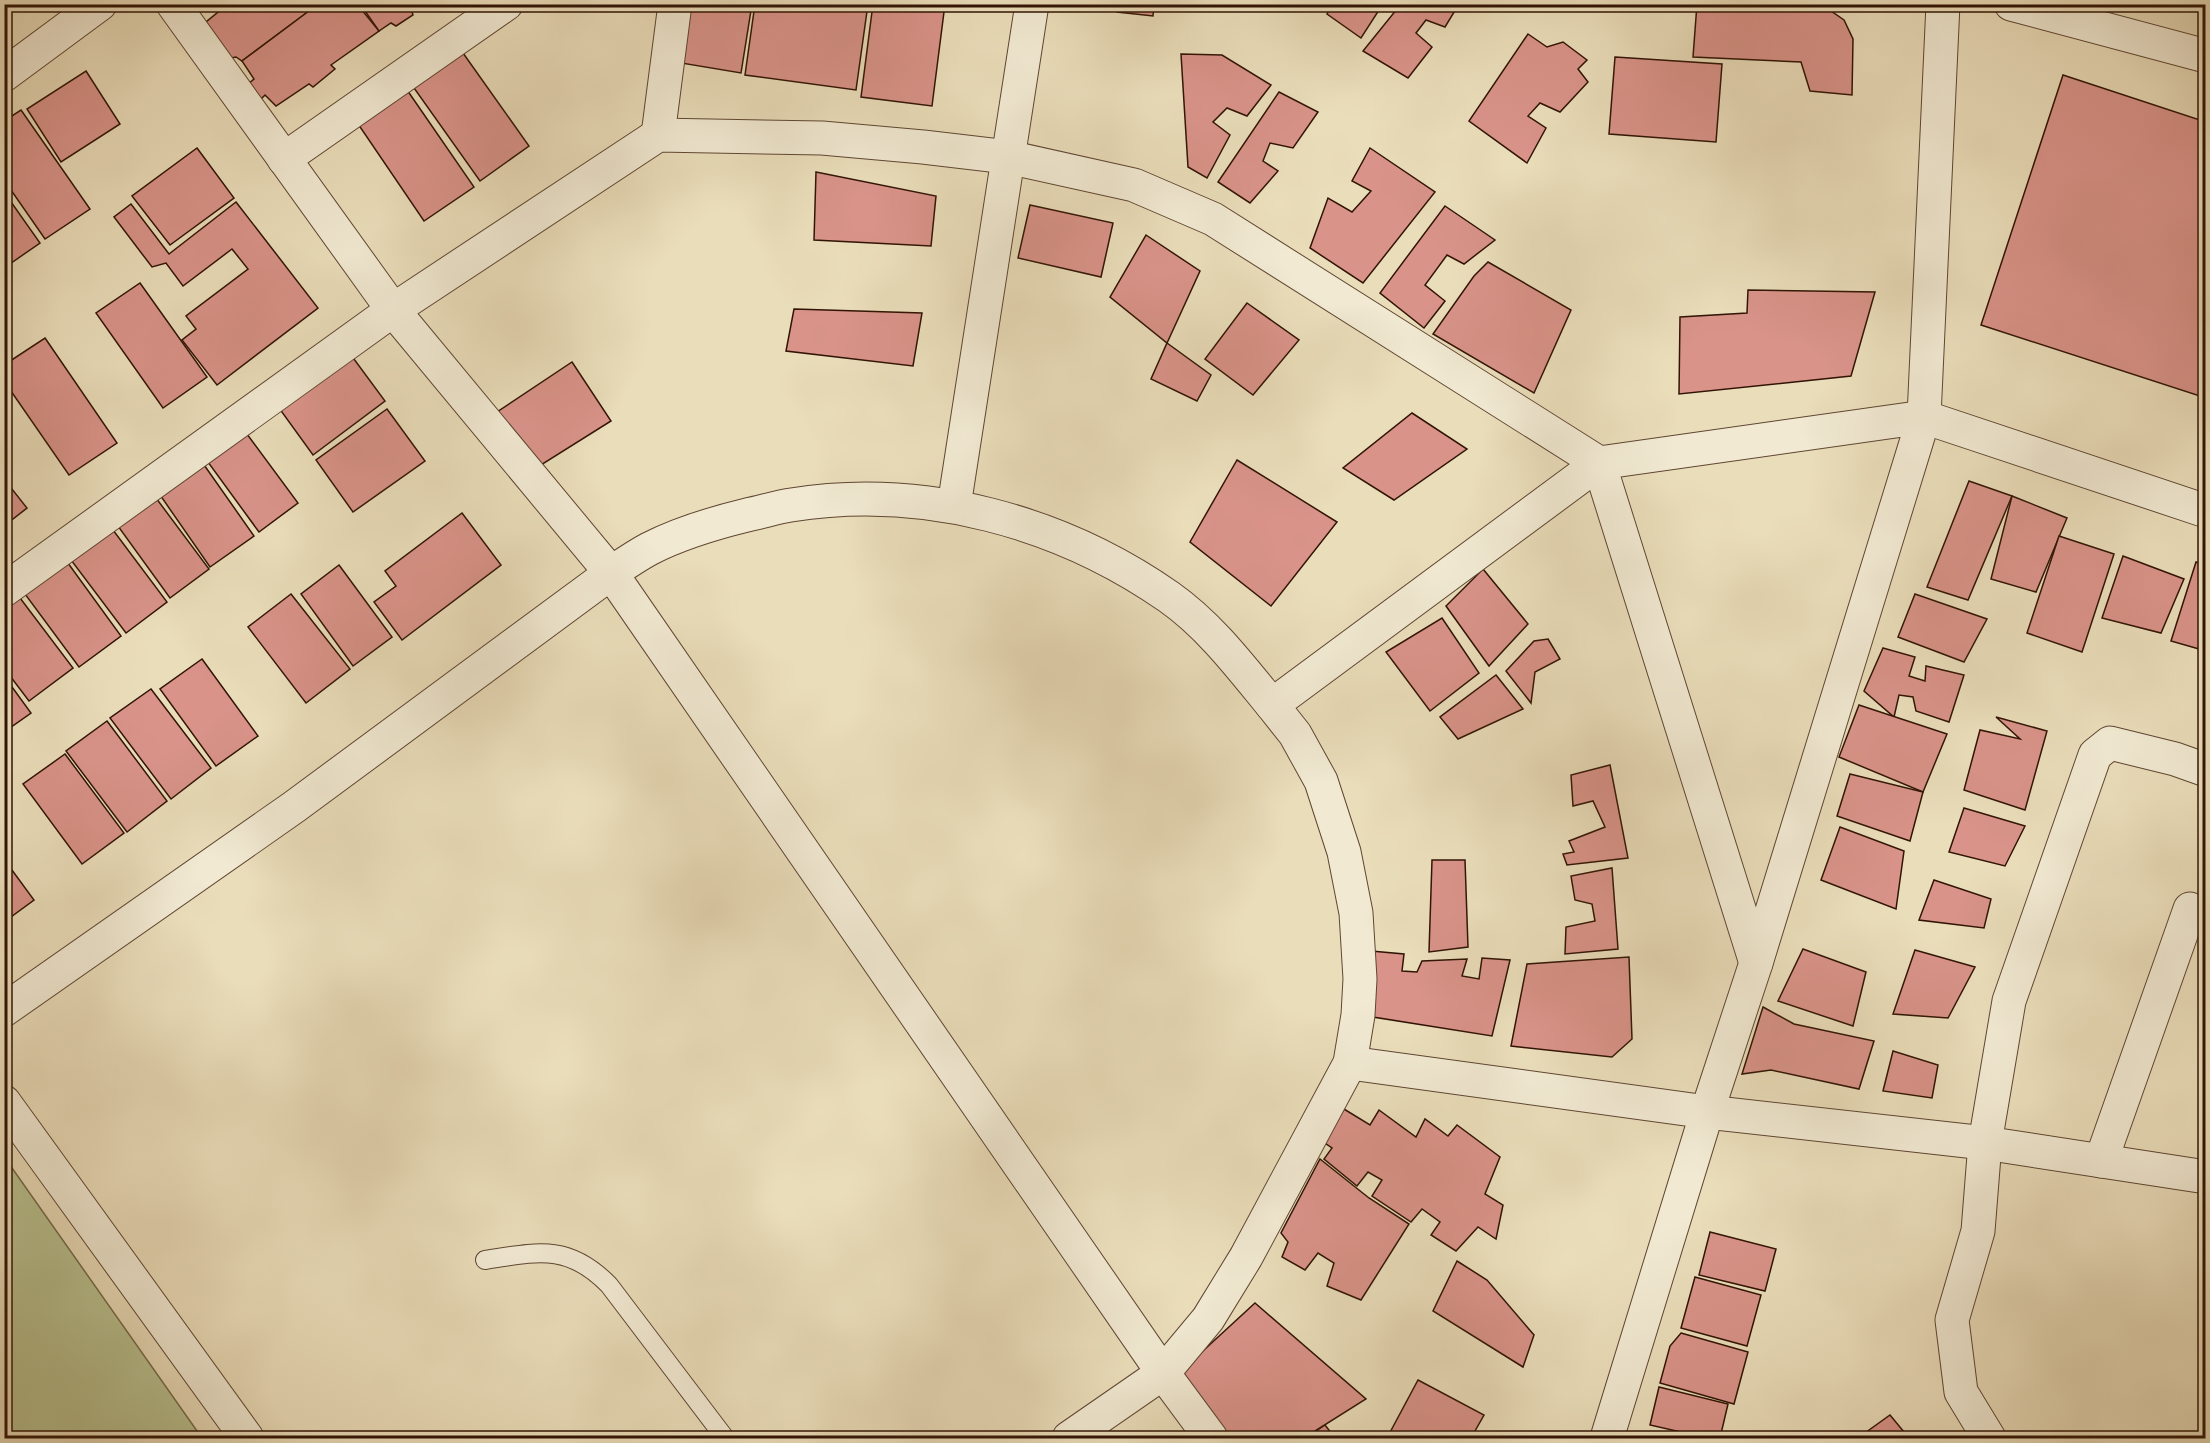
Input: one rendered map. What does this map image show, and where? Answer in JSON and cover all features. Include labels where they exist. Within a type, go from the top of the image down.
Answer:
[{"type":"street","points":[[4,75],[100,4]]},
{"type":"street","points":[[173,4],[393,310],[611,573],[1210,1438]]},
{"type":"street","points":[[284,159],[506,4]]},
{"type":"street","points":[[658,135],[675,4]]},
{"type":"street","points":[[954,506],[1032,4]]},
{"type":"street","points":[[1607,1438],[1707,1112],[1756,963],[1923,417],[1943,4]]},
{"type":"street","points":[[2011,4],[2205,56]]},
{"type":"street","points":[[4,590],[393,310],[658,135],[822,138],[1008,157],[1134,185],[1213,219],[1599,463],[1756,963]]},
{"type":"street","points":[[1272,705],[1599,463],[1923,417],[2205,511]]},
{"type":"street","points":[[4,1010],[294,807],[611,573],[650,549],[713,523],[791,505],[871,499],[954,506],[1039,529],[1102,556],[1170,598],[1221,642],[1295,734],[1321,781],[1344,852],[1356,913],[1360,979],[1358,1015],[1350,1063],[1208,1319],[1163,1373],[1069,1438]]},
{"type":"street","points":[[1989,1438],[1961,1392],[1952,1320],[1978,1231],[1985,1143],[2009,1001],[2095,755],[2109,743],[2175,759],[2205,770]]},
{"type":"street","points":[[2101,1161],[2190,909]]},
{"type":"street","points":[[1350,1063],[1707,1112],[1985,1143],[2205,1177]]},
{"type":"street","points":[[4,1102],[247,1438]]},
{"type":"lane","points":[[485,1260],[542,1252],[562,1254],[596,1271],[726,1438]]},
{"type":"green space","points":[[5,1158],[202,1438],[5,1438]]},
{"type":"building","points":[[228,4],[310,4],[313,8],[242,61],[236,57],[231,58],[206,22]]},
{"type":"building","points":[[327,4],[357,4],[379,31],[331,65],[335,69],[313,87],[309,84],[276,106],[265,95],[259,101],[248,84],[254,79],[242,61],[317,5],[321,9]]},
{"type":"building","points":[[360,4],[415,4],[411,9],[413,15],[396,26],[391,23],[379,31]]},
{"type":"building","points":[[678,4],[752,4],[741,73],[669,61]]},
{"type":"building","points":[[755,4],[868,4],[856,90],[745,75]]},
{"type":"building","points":[[873,4],[945,4],[932,106],[861,97]]},
{"type":"building","points":[[1116,4],[1154,4],[1153,16],[1117,12]]},
{"type":"building","points":[[1332,4],[1377,4],[1381,7],[1361,38],[1327,14]]},
{"type":"building","points":[[1401,4],[1459,4],[1445,27],[1426,20],[1416,33],[1432,47],[1408,78],[1363,51]]},
{"type":"building","points":[[1697,4],[1803,4],[1828,9],[1844,20],[1853,39],[1852,95],[1810,91],[1801,62],[1693,57]]},
{"type":"building","points":[[1528,34],[1547,47],[1563,42],[1587,60],[1578,69],[1588,82],[1560,112],[1540,103],[1528,116],[1546,128],[1527,163],[1469,121]]},
{"type":"building","points":[[463,53],[529,146],[480,181],[414,88]]},
{"type":"building","points":[[1181,54],[1222,55],[1271,85],[1247,116],[1227,108],[1213,122],[1230,135],[1207,178],[1188,167]]},
{"type":"building","points":[[1615,57],[1722,64],[1716,142],[1609,134]]},
{"type":"building","points":[[86,71],[120,124],[61,162],[27,109]]},
{"type":"building","points":[[2063,75],[2206,122],[2206,398],[1981,325]]},
{"type":"building","points":[[405,87],[474,187],[424,221],[356,121]]},
{"type":"building","points":[[1279,92],[1318,112],[1293,148],[1270,143],[1263,161],[1278,171],[1250,203],[1218,182]]},
{"type":"building","points":[[21,110],[90,209],[45,239],[4,180],[4,121]]},
{"type":"building","points":[[197,148],[234,198],[170,245],[132,196]]},
{"type":"building","points":[[1370,148],[1435,192],[1363,283],[1310,248],[1328,198],[1352,212],[1371,191],[1352,181]]},
{"type":"building","points":[[816,172],[936,196],[931,246],[814,240]]},
{"type":"building","points":[[4,192],[40,243],[4,268]]},
{"type":"building","points":[[236,202],[318,308],[217,385],[182,340],[196,329],[186,316],[248,269],[232,249],[183,286],[166,263],[152,267],[114,217],[131,204],[169,254]]},
{"type":"building","points":[[1030,205],[1113,223],[1101,277],[1018,258]]},
{"type":"building","points":[[1445,206],[1495,240],[1464,264],[1447,255],[1425,285],[1445,301],[1424,328],[1380,293]]},
{"type":"building","points":[[1146,235],[1200,271],[1167,343],[1110,297]]},
{"type":"building","points":[[1488,262],[1571,310],[1534,393],[1433,334],[1474,276]]},
{"type":"building","points":[[140,283],[207,377],[163,408],[96,313]]},
{"type":"building","points":[[1748,290],[1875,292],[1851,376],[1679,394],[1680,317],[1747,313]]},
{"type":"building","points":[[1247,303],[1299,340],[1253,395],[1205,359]]},
{"type":"building","points":[[794,309],[922,313],[913,366],[786,351]]},
{"type":"building","points":[[45,338],[117,443],[69,475],[4,381],[4,365]]},
{"type":"building","points":[[1167,343],[1211,375],[1197,401],[1151,379]]},
{"type":"building","points":[[351,355],[385,401],[313,455],[279,408]]},
{"type":"building","points":[[572,362],[611,421],[533,470],[497,412]]},
{"type":"building","points":[[387,409],[425,461],[353,512],[316,460]]},
{"type":"building","points":[[1412,413],[1467,449],[1394,500],[1343,468]]},
{"type":"building","points":[[244,430],[298,503],[259,532],[205,458]]},
{"type":"building","points":[[1237,460],[1337,522],[1271,606],[1190,542]]},
{"type":"building","points":[[202,462],[254,536],[210,567],[158,492]]},
{"type":"building","points":[[4,479],[27,508],[4,526]]},
{"type":"building","points":[[1969,481],[2012,496],[1968,600],[1927,587]]},
{"type":"building","points":[[153,494],[209,569],[170,598],[115,522]]},
{"type":"building","points":[[2012,496],[2067,518],[2036,592],[1991,579]]},
{"type":"building","points":[[462,513],[501,565],[402,640],[374,602],[396,586],[385,571]]},
{"type":"building","points":[[110,526],[167,602],[126,633],[68,556]]},
{"type":"building","points":[[2059,536],[2114,554],[2082,652],[2027,633]]},
{"type":"building","points":[[2123,556],[2184,579],[2161,633],[2102,618]]},
{"type":"building","points":[[65,559],[121,636],[79,667],[22,590]]},
{"type":"building","points":[[2196,562],[2206,565],[2206,651],[2171,641]]},
{"type":"building","points":[[339,565],[392,637],[353,666],[301,594]]},
{"type":"building","points":[[1483,569],[1528,624],[1489,666],[1446,606]]},
{"type":"building","points":[[17,594],[73,668],[29,701],[4,668],[4,603]]},
{"type":"building","points":[[291,594],[350,669],[306,703],[248,627]]},
{"type":"building","points":[[1915,594],[1987,619],[1964,662],[1898,637]]},
{"type":"building","points":[[1442,618],[1479,673],[1430,711],[1386,652]]},
{"type":"building","points":[[1548,639],[1560,659],[1535,672],[1531,703],[1506,671],[1534,641]]},
{"type":"building","points":[[1883,648],[1915,657],[1909,676],[1925,681],[1926,666],[1964,675],[1949,722],[1916,711],[1913,697],[1899,695],[1894,717],[1864,691]]},
{"type":"building","points":[[202,659],[258,736],[216,766],[160,689]]},
{"type":"building","points":[[1496,675],[1523,709],[1458,739],[1440,717]]},
{"type":"building","points":[[4,676],[31,713],[4,732]]},
{"type":"building","points":[[151,689],[211,768],[171,799],[110,718]]},
{"type":"building","points":[[1859,705],[1947,734],[1923,792],[1839,757]]},
{"type":"building","points":[[1996,717],[2047,731],[2025,810],[1964,790],[1980,730],[2020,739]]},
{"type":"building","points":[[107,721],[167,801],[127,832],[66,751]]},
{"type":"building","points":[[65,754],[124,833],[82,864],[23,784]]},
{"type":"building","points":[[1610,765],[1628,858],[1567,865],[1563,854],[1574,852],[1569,841],[1605,827],[1593,801],[1573,806],[1571,775]]},
{"type":"building","points":[[1850,774],[1923,792],[1910,841],[1837,816]]},
{"type":"building","points":[[1964,808],[2025,826],[2005,866],[1949,852]]},
{"type":"building","points":[[1840,827],[1904,851],[1896,909],[1821,880]]},
{"type":"building","points":[[1432,860],[1465,860],[1468,947],[1429,952]]},
{"type":"building","points":[[9,866],[34,900],[4,922],[4,869]]},
{"type":"building","points":[[1612,868],[1618,949],[1565,954],[1566,927],[1595,921],[1592,904],[1575,900],[1571,876]]},
{"type":"building","points":[[1934,880],[1991,899],[1984,928],[1919,920]]},
{"type":"building","points":[[1803,949],[1866,972],[1853,1026],[1778,1001]]},
{"type":"building","points":[[1915,950],[1975,967],[1948,1018],[1893,1014]]},
{"type":"building","points":[[1371,951],[1404,954],[1402,971],[1417,972],[1422,961],[1467,959],[1462,976],[1479,979],[1482,958],[1510,960],[1492,1036],[1373,1017]]},
{"type":"building","points":[[1629,957],[1632,1039],[1612,1057],[1511,1046],[1527,964]]},
{"type":"building","points":[[1763,1007],[1794,1024],[1874,1041],[1859,1089],[1771,1070],[1742,1074]]},
{"type":"building","points":[[1893,1051],[1938,1065],[1932,1098],[1883,1091]]},
{"type":"building","points":[[1339,1106],[1370,1125],[1379,1110],[1416,1137],[1425,1119],[1448,1136],[1457,1125],[1500,1157],[1485,1194],[1503,1205],[1496,1239],[1478,1227],[1456,1251],[1431,1235],[1440,1222],[1422,1209],[1411,1222],[1372,1196],[1382,1180],[1368,1172],[1357,1186],[1324,1159],[1332,1148],[1319,1139]]},
{"type":"building","points":[[1320,1159],[1369,1198],[1409,1224],[1361,1300],[1327,1286],[1334,1263],[1318,1253],[1305,1270],[1282,1257],[1288,1242],[1281,1233]]},
{"type":"building","points":[[1710,1232],[1776,1249],[1765,1291],[1699,1275]]},
{"type":"building","points":[[1457,1261],[1487,1280],[1534,1335],[1523,1367],[1433,1311]]},
{"type":"building","points":[[1695,1277],[1761,1295],[1747,1346],[1681,1328]]},
{"type":"building","points":[[1255,1303],[1366,1399],[1304,1438],[1230,1438],[1180,1372]]},
{"type":"building","points":[[1681,1333],[1748,1352],[1734,1404],[1660,1383],[1670,1346]]},
{"type":"building","points":[[1418,1380],[1484,1415],[1471,1438],[1387,1438]]},
{"type":"building","points":[[1659,1387],[1728,1404],[1720,1438],[1707,1438],[1650,1425]]},
{"type":"building","points":[[1890,1415],[1909,1438],[1858,1438]]},
{"type":"building","points":[[1325,1425],[1335,1438],[1306,1438]]}]
